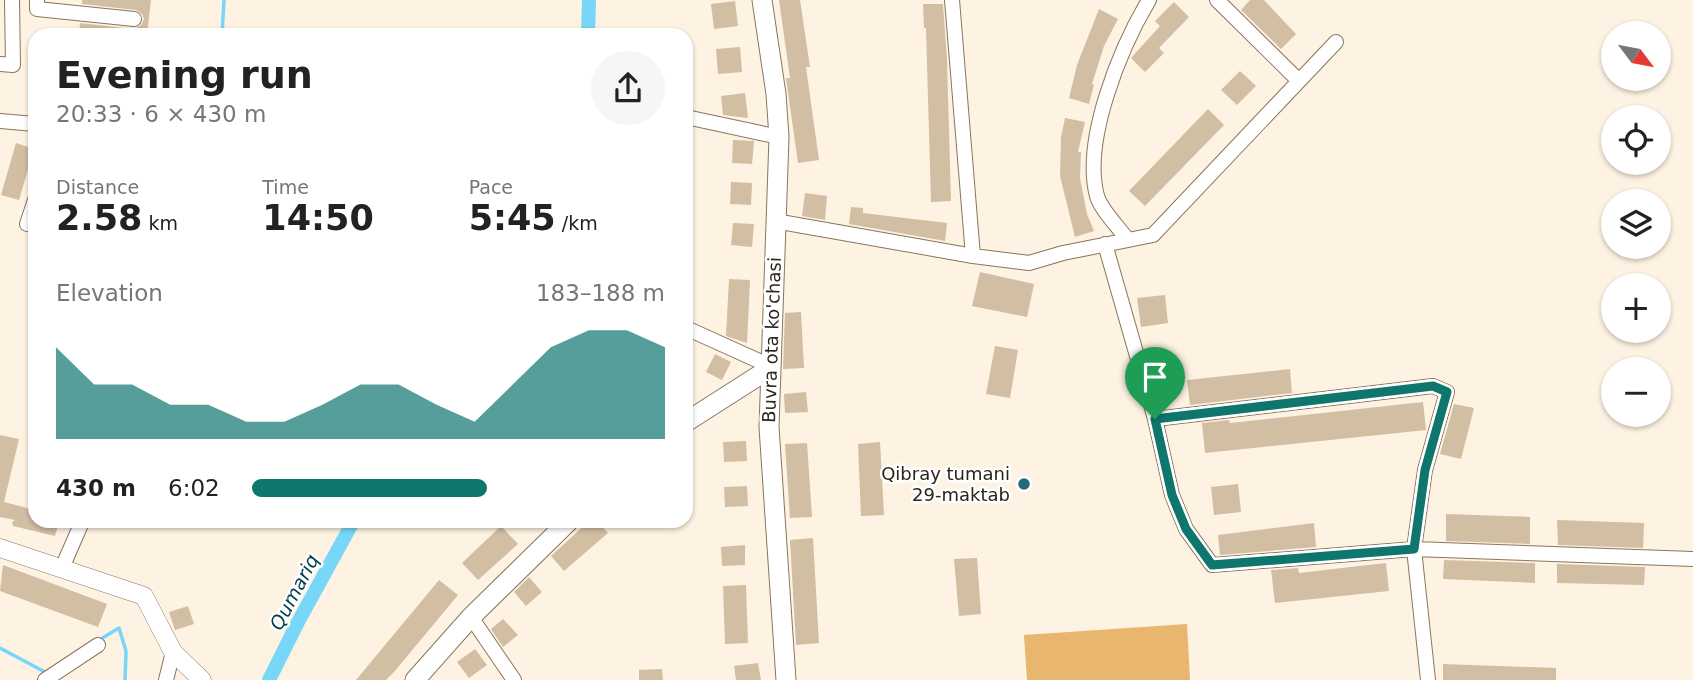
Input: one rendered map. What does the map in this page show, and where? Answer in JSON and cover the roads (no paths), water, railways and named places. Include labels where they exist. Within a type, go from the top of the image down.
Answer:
[{"type":"main road","name":"Buvra ota ko'chasi","points":[[762,0],[776,94],[779,137],[769,427],[786,680]]},
{"type":"main road","points":[[693,418],[770,369]]},
{"type":"main road","points":[[415,680],[471,617],[562,528]]},
{"type":"street","points":[[0,64],[13,65],[12,0]]},
{"type":"street","points":[[37,0],[37,9],[134,19]]},
{"type":"street","points":[[953,0],[973,256]]},
{"type":"street","points":[[1128,240],[1097,197],[1094,143],[1113,72],[1149,0]]},
{"type":"street","points":[[1217,0],[1299,81]]},
{"type":"street","points":[[775,221],[973,256],[1029,263],[1105,243],[1153,235],[1336,42]]},
{"type":"street","points":[[693,119],[779,137]]},
{"type":"street","points":[[0,121],[28,123]]},
{"type":"street","points":[[1105,243],[1155,419],[1172,495],[1186,529],[1212,565],[1414,549],[1693,559]]},
{"type":"street","points":[[693,331],[770,369]]},
{"type":"street","points":[[1155,419],[1433,386],[1447,392],[1425,470],[1414,549],[1428,680]]},
{"type":"street","points":[[62,568],[79,528]]},
{"type":"street","points":[[0,548],[144,596],[173,652],[202,680]]},
{"type":"street","points":[[471,617],[514,680]]},
{"type":"street","points":[[45,680],[98,645]]},
{"type":"street","points":[[166,680],[173,652]]},
{"type":"waterway","points":[[222,28],[224,0]]},
{"type":"waterway","name":"Qumariq","points":[[588,28],[589,0]]},
{"type":"waterway","name":"Qumariq","points":[[269,680],[350,528]]},
{"type":"waterway","points":[[99,640],[119,628],[126,651],[125,680]]},
{"type":"waterway","points":[[0,648],[45,672],[48,671]]},
{"type":"place","name":"Qibray tumani 29-maktab","points":[[1024,484]]}]
